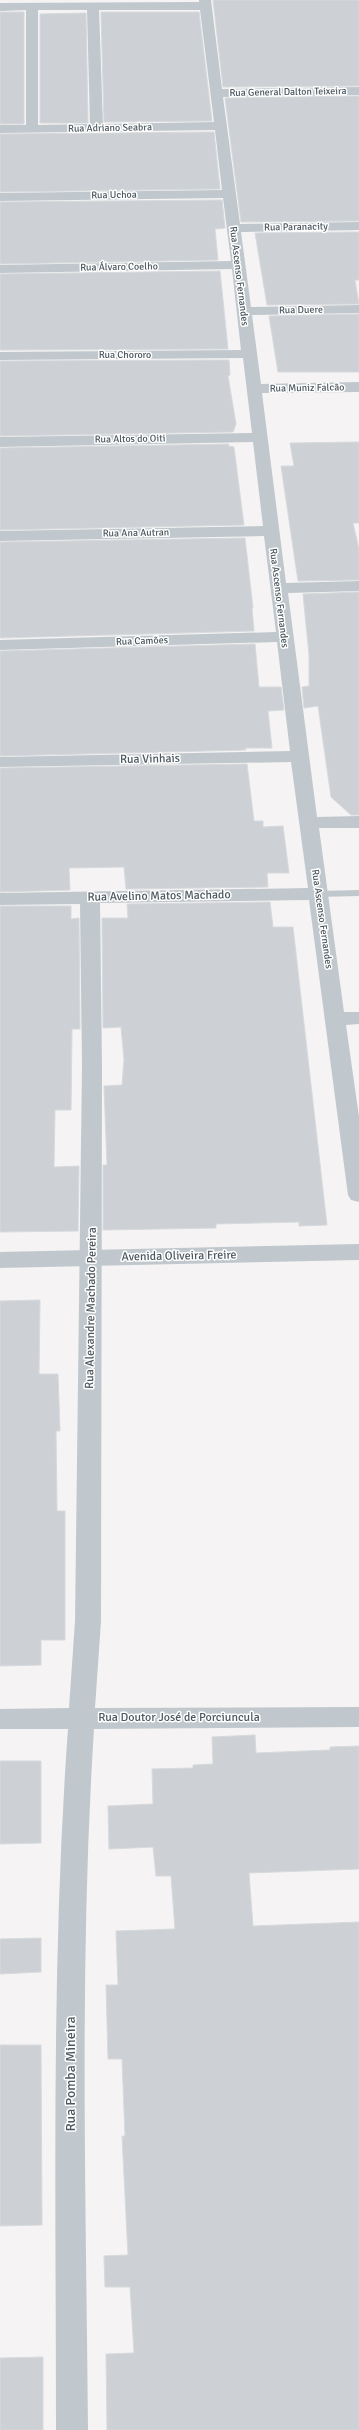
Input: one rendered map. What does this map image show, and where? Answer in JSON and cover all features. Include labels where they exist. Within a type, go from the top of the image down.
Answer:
[{"type":"street","points":[[0,7],[32,7],[69,4],[92,7],[205,3]]},
{"type":"street","name":"Rua Ascenso Fernandes","points":[[205,3],[299,756],[359,1195]]},
{"type":"street","points":[[32,7],[32,129]]},
{"type":"street","points":[[92,7],[97,128]]},
{"type":"street","name":"Rua General Dalton Teixeira","points":[[216,93],[359,91]]},
{"type":"street","name":"Rua Adriano Seabra","points":[[0,129],[221,126]]},
{"type":"street","name":"Rua Uchoa","points":[[0,197],[229,194]]},
{"type":"street","name":"Rua Paranacity","points":[[233,228],[359,226]]},
{"type":"street","name":"Rua Álvaro Coelho","points":[[0,270],[238,265]]},
{"type":"street","name":"Rua Duere","points":[[244,311],[359,309]]},
{"type":"street","name":"Rua Chororo","points":[[0,356],[250,354]]},
{"type":"street","name":"Rua Muniz Falcão","points":[[254,389],[359,387]]},
{"type":"street","name":"Rua Altos do Oiti","points":[[0,442],[260,437]]},
{"type":"street","name":"Rua Ana Autran","points":[[0,536],[271,531]]},
{"type":"street","points":[[278,588],[359,586]]},
{"type":"street","name":"Rua Camões","points":[[0,645],[284,637]]},
{"type":"street","name":"Rua Vinhais","points":[[0,762],[299,756]]},
{"type":"street","points":[[309,823],[359,822]]},
{"type":"street","name":"Rua Avelino Matos Machado","points":[[0,899],[318,894]]},
{"type":"street","name":"Rua Alexandre Machado Pereira","points":[[82,1718],[88,1622],[91,1258],[90,897]]},
{"type":"street","points":[[336,1019],[359,1018]]},
{"type":"street","name":"Avenida Oliveira Freire","points":[[0,1260],[359,1252]]},
{"type":"street","name":"Rua Doutor José de Porciuncula","points":[[0,1719],[359,1717]]},
{"type":"street","name":"Rua Pomba Mineira","points":[[72,2430],[70,1995],[73,1835],[77,1762],[82,1718]]},
{"type":"lane","points":[[318,894],[359,893]]},
{"type":"building","points":[[213,0],[359,0],[359,86],[223,87]]},
{"type":"building","points":[[0,12],[24,12],[24,124],[0,124]]},
{"type":"building","points":[[101,12],[199,12],[212,121],[104,122]]},
{"type":"building","points":[[86,13],[88,123],[40,123],[40,14]]},
{"type":"building","points":[[359,96],[359,221],[241,222],[225,98]]},
{"type":"building","points":[[214,132],[220,189],[0,192],[0,134]]},
{"type":"building","points":[[222,200],[225,228],[215,229],[218,260],[0,264],[0,202]]},
{"type":"building","points":[[359,232],[359,280],[355,280],[359,304],[267,305],[255,233]]},
{"type":"building","points":[[220,271],[228,349],[0,350],[0,274]]},
{"type":"building","points":[[359,314],[359,372],[278,372],[269,316]]},
{"type":"building","points":[[229,360],[230,375],[228,376],[236,424],[233,432],[0,436],[0,361]]},
{"type":"building","points":[[359,442],[359,523],[353,523],[359,549],[359,580],[298,581],[281,466],[294,466],[290,443]]},
{"type":"building","points":[[229,444],[228,446],[234,447],[244,525],[0,530],[0,448]]},
{"type":"building","points":[[245,538],[253,608],[254,631],[0,638],[0,542]]},
{"type":"building","points":[[359,592],[359,815],[351,815],[331,797],[318,706],[304,708],[302,687],[309,686],[309,655],[303,594]]},
{"type":"building","points":[[255,644],[259,687],[281,687],[284,710],[268,711],[272,748],[245,748],[246,750],[0,756],[0,651]]},
{"type":"building","points":[[247,764],[254,821],[263,821],[263,827],[283,826],[289,873],[267,873],[268,887],[126,889],[124,867],[69,868],[70,890],[0,892],[0,768]]},
{"type":"building","points":[[270,902],[273,927],[293,927],[327,1225],[299,1226],[299,1222],[216,1224],[216,1228],[103,1230],[103,1165],[107,1165],[104,1086],[122,1085],[124,1059],[121,1027],[103,1028],[102,918],[128,918],[127,904]]},
{"type":"building","points":[[0,906],[71,906],[71,919],[79,918],[80,1029],[72,1029],[71,1110],[55,1110],[54,1167],[79,1166],[78,1231],[0,1232]]},
{"type":"building","points":[[40,1300],[39,1374],[58,1374],[60,1431],[56,1431],[57,1511],[65,1511],[65,1640],[41,1640],[41,1665],[0,1666],[0,1301]]},
{"type":"building","points":[[255,1735],[256,1753],[330,1750],[330,1747],[359,1746],[359,1869],[249,1873],[253,1926],[359,1922],[359,2430],[107,2430],[106,2354],[134,2353],[130,2287],[105,2287],[104,2256],[128,2255],[122,2136],[125,2136],[122,2059],[108,2059],[106,1985],[118,1985],[116,1931],[175,1929],[171,1876],[156,1876],[153,1847],[109,1849],[108,1806],[153,1804],[152,1769],[193,1768],[193,1765],[213,1764],[212,1737]]},
{"type":"building","points":[[0,1761],[41,1761],[41,1843],[0,1844]]},
{"type":"building","points":[[41,1938],[41,1972],[0,1974],[0,1939]]},
{"type":"building","points":[[0,2045],[41,2045],[42,2225],[0,2226]]},
{"type":"building","points":[[43,2357],[43,2430],[0,2430],[0,2358]]}]
